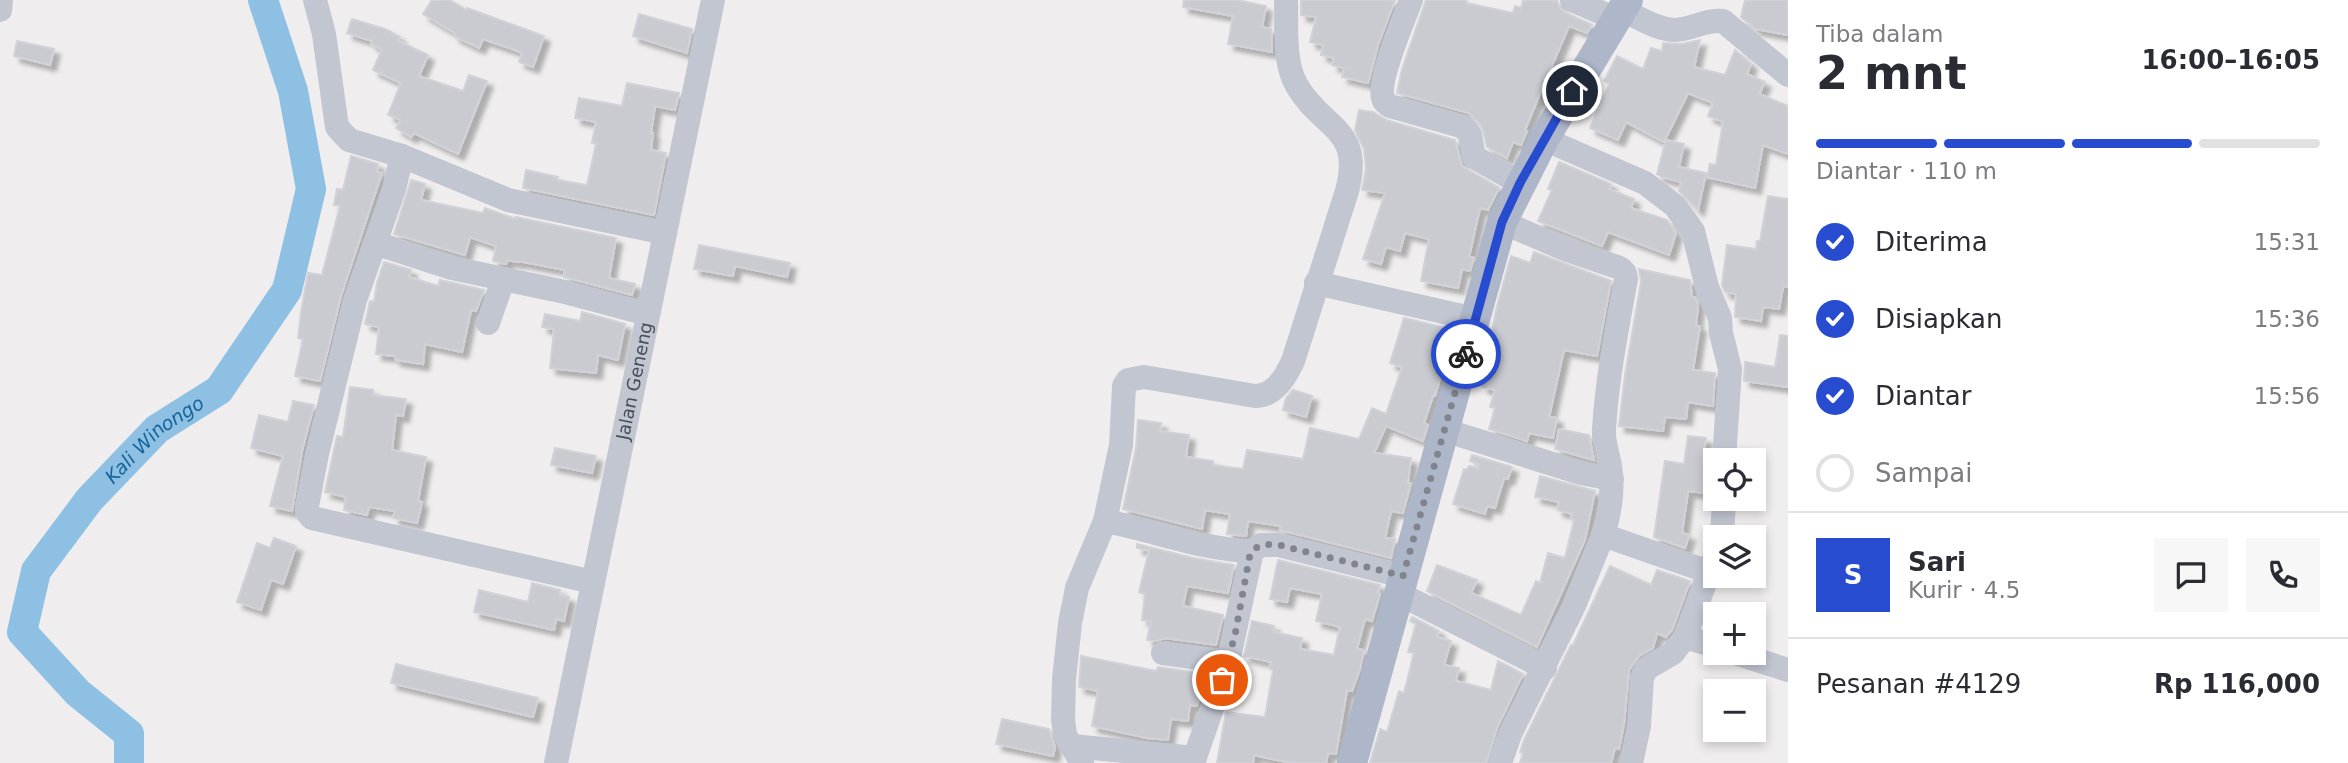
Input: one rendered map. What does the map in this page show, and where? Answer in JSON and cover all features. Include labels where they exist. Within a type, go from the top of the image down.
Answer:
[{"type":"main road","points":[[1352,763],[1502,222],[1544,139],[1622,10]]},
{"type":"street","points":[[0,10],[1,0]]},
{"type":"street","points":[[315,0],[324,34],[337,127],[349,140],[402,156],[508,200],[665,233]]},
{"type":"street","name":"Jalan Geneng","points":[[556,763],[713,0]]},
{"type":"street","points":[[1252,551],[1228,662],[1194,761],[1077,755],[1065,735],[1063,719],[1070,623],[1077,588],[1105,521],[1121,445],[1125,386],[1128,380],[1144,377],[1255,396],[1269,393],[1282,382],[1293,360],[1347,191],[1351,156],[1343,137],[1296,85],[1289,55],[1286,0]]},
{"type":"street","points":[[1411,0],[1382,86],[1385,102],[1390,106],[1464,127],[1470,135],[1474,157],[1520,183]]},
{"type":"street","points":[[1572,0],[1622,10],[1658,26],[1675,30],[1715,20],[1723,21],[1788,75]]},
{"type":"street","points":[[1544,139],[1645,183],[1675,206],[1693,231],[1707,287],[1720,318],[1730,369],[1725,448]]},
{"type":"street","points":[[402,156],[394,189],[348,326],[317,454],[307,512],[312,519],[593,582]]},
{"type":"street","points":[[1500,763],[1510,734],[1573,608],[1609,515],[1612,478],[1604,430],[1614,344],[1626,279],[1620,268],[1567,250],[1502,222]]},
{"type":"street","points":[[375,243],[452,268],[565,292],[647,314]]},
{"type":"street","points":[[488,323],[503,280]]},
{"type":"street","points":[[1316,284],[1475,319]]},
{"type":"street","points":[[1444,430],[1581,472],[1612,478]]},
{"type":"street","points":[[1105,521],[1215,547],[1252,551],[1261,545],[1279,545],[1401,585],[1545,668]]},
{"type":"street","points":[[1603,535],[1703,562]]},
{"type":"street","points":[[1631,763],[1639,726],[1642,677],[1647,668],[1673,653],[1685,637],[1703,588]]},
{"type":"street","points":[[1685,637],[1703,642]]},
{"type":"street","points":[[1163,653],[1228,662]]},
{"type":"street","points":[[1766,663],[1788,670]]},
{"type":"building","points":[[432,0],[450,0],[466,10],[467,8],[544,36],[533,67],[519,62],[522,53],[512,49],[483,39],[479,48],[454,36],[455,33],[423,14]]},
{"type":"building","points":[[1184,0],[1237,0],[1266,6],[1262,27],[1271,29],[1272,52],[1228,44],[1233,16],[1183,7]]},
{"type":"building","points":[[1301,0],[1395,0],[1378,45],[1368,83],[1342,77],[1344,68],[1332,65],[1334,58],[1321,55],[1323,45],[1310,42],[1316,17],[1301,15]]},
{"type":"building","points":[[1426,0],[1467,0],[1466,3],[1513,13],[1515,6],[1521,8],[1523,0],[1557,0],[1566,13],[1592,25],[1587,33],[1569,26],[1521,145],[1513,142],[1507,158],[1487,147],[1482,127],[1469,113],[1397,93],[1402,69]]},
{"type":"building","points":[[1745,0],[1788,0],[1788,35],[1756,29],[1741,17]]},
{"type":"building","points":[[639,14],[692,29],[687,53],[633,36]]},
{"type":"building","points":[[352,19],[385,29],[400,37],[398,41],[428,55],[419,76],[463,91],[469,75],[487,81],[458,154],[414,133],[411,137],[396,128],[401,120],[388,115],[401,83],[373,70],[382,49],[371,44],[372,41],[347,33]]},
{"type":"building","points":[[1700,40],[1694,67],[1725,75],[1735,50],[1751,64],[1747,74],[1765,82],[1759,94],[1788,106],[1788,154],[1763,145],[1755,188],[1707,177],[1710,164],[1716,165],[1723,122],[1708,116],[1713,103],[1688,93],[1664,142],[1626,122],[1618,140],[1590,128],[1609,84],[1604,81],[1617,56],[1643,69],[1651,48],[1662,51],[1663,43],[1681,44]]},
{"type":"building","points":[[17,41],[54,49],[50,65],[14,56]]},
{"type":"building","points":[[627,83],[679,93],[675,110],[655,106],[651,150],[666,153],[654,215],[523,188],[526,170],[558,177],[557,180],[587,185],[596,144],[592,143],[596,122],[575,118],[579,98],[622,106]]},
{"type":"building","points":[[1359,110],[1373,112],[1386,120],[1455,140],[1462,166],[1499,188],[1488,210],[1480,208],[1469,257],[1474,258],[1470,271],[1462,269],[1458,288],[1421,281],[1429,239],[1405,233],[1400,251],[1386,247],[1381,264],[1363,259],[1385,193],[1362,190],[1366,169],[1364,149],[1355,130]]},
{"type":"building","points":[[1666,140],[1684,144],[1679,167],[1706,173],[1698,210],[1679,191],[1681,182],[1657,174]]},
{"type":"building","points":[[351,156],[378,164],[377,172],[382,173],[341,296],[320,381],[295,376],[303,339],[298,338],[301,312],[308,273],[322,275],[340,206],[334,205],[337,189],[343,190]]},
{"type":"building","points":[[1559,162],[1611,184],[1609,189],[1634,199],[1631,208],[1667,220],[1676,233],[1669,255],[1608,232],[1602,246],[1538,221],[1552,190],[1548,189]]},
{"type":"building","points":[[411,180],[425,184],[421,200],[483,213],[485,208],[516,219],[616,238],[609,278],[635,284],[632,295],[564,277],[565,270],[518,261],[507,260],[506,264],[493,261],[496,246],[470,237],[465,255],[394,234]]},
{"type":"building","points":[[1768,196],[1788,199],[1788,287],[1783,287],[1779,309],[1763,307],[1761,321],[1735,317],[1736,294],[1725,292],[1722,285],[1727,245],[1756,249],[1757,241],[1760,241]]},
{"type":"building","points":[[699,245],[790,263],[787,277],[735,266],[733,276],[694,269]]},
{"type":"building","points":[[1534,252],[1611,281],[1597,356],[1564,350],[1549,417],[1557,418],[1553,438],[1529,433],[1527,441],[1489,429],[1495,408],[1490,407],[1495,390],[1482,387],[1496,310],[1511,256],[1530,263]]},
{"type":"building","points":[[384,262],[411,270],[409,277],[438,286],[440,280],[484,290],[476,311],[471,310],[462,352],[425,344],[423,364],[376,354],[379,327],[365,324],[370,301],[374,302]]},
{"type":"building","points":[[1639,269],[1690,280],[1692,297],[1695,297],[1698,305],[1696,326],[1700,326],[1693,370],[1715,373],[1713,406],[1688,402],[1686,419],[1665,417],[1663,431],[1619,426],[1641,282]]},
{"type":"building","points":[[582,312],[625,324],[618,360],[598,355],[596,373],[550,368],[554,329],[542,327],[545,314],[580,321]]},
{"type":"building","points":[[1404,318],[1454,330],[1435,396],[1424,423],[1428,425],[1423,441],[1386,426],[1374,453],[1411,458],[1408,483],[1411,483],[1403,513],[1391,511],[1385,538],[1395,539],[1391,558],[1280,530],[1281,526],[1248,521],[1246,536],[1227,534],[1230,514],[1205,510],[1202,529],[1123,509],[1136,448],[1138,420],[1161,423],[1160,431],[1189,435],[1186,457],[1213,461],[1213,465],[1243,469],[1247,450],[1303,459],[1310,428],[1359,439],[1372,408],[1386,414],[1402,367],[1390,363]]},
{"type":"building","points":[[1780,335],[1788,336],[1788,387],[1744,381],[1745,362],[1775,367]]},
{"type":"building","points":[[350,387],[373,390],[373,395],[406,399],[403,416],[396,415],[392,450],[426,457],[418,501],[422,502],[417,523],[393,518],[395,511],[369,507],[367,515],[344,510],[346,497],[325,492],[337,436],[343,437]]},
{"type":"building","points":[[1293,390],[1312,396],[1306,417],[1283,410],[1286,398]]},
{"type":"building","points":[[293,401],[314,405],[302,451],[292,511],[270,506],[283,456],[251,448],[259,415],[288,422]]},
{"type":"building","points":[[1559,429],[1589,435],[1594,460],[1555,449]]},
{"type":"building","points":[[1688,436],[1706,438],[1702,464],[1703,493],[1688,491],[1682,533],[1689,535],[1685,548],[1654,537],[1665,461],[1684,464]]},
{"type":"building","points":[[555,448],[596,456],[592,473],[551,465]]},
{"type":"building","points":[[1472,455],[1512,467],[1508,479],[1504,478],[1495,508],[1487,506],[1485,514],[1453,504],[1464,469],[1467,470],[1469,466],[1478,468],[1479,464],[1470,461]]},
{"type":"building","points":[[1540,476],[1595,491],[1585,540],[1537,647],[1427,591],[1437,565],[1477,580],[1471,593],[1521,615],[1536,581],[1540,583],[1548,553],[1565,558],[1574,520],[1571,519],[1572,514],[1557,510],[1559,502],[1535,497]]},
{"type":"building","points":[[274,538],[296,546],[283,584],[271,580],[261,610],[237,602],[257,543],[270,548]]},
{"type":"building","points":[[1137,544],[1234,565],[1228,593],[1187,586],[1183,606],[1223,615],[1216,645],[1165,638],[1147,640],[1151,621],[1142,620],[1145,594],[1139,592],[1149,550],[1137,548]]},
{"type":"building","points":[[1278,560],[1380,585],[1372,621],[1365,619],[1357,649],[1364,650],[1352,691],[1347,690],[1336,754],[1328,753],[1326,763],[1291,763],[1254,755],[1253,763],[1217,763],[1226,712],[1265,717],[1273,670],[1270,669],[1271,662],[1244,656],[1252,621],[1274,626],[1273,632],[1302,638],[1300,649],[1334,655],[1340,627],[1316,621],[1322,594],[1290,588],[1287,602],[1270,599]]},
{"type":"building","points":[[1610,566],[1651,585],[1657,570],[1690,581],[1672,630],[1666,637],[1657,633],[1653,648],[1639,656],[1629,670],[1619,749],[1615,748],[1611,763],[1520,763],[1524,740]]},
{"type":"building","points":[[532,583],[560,590],[559,595],[569,597],[564,621],[556,619],[554,630],[474,612],[479,590],[528,602]]},
{"type":"building","points":[[1412,617],[1439,631],[1437,637],[1451,641],[1444,665],[1459,668],[1456,681],[1491,690],[1498,661],[1523,674],[1497,728],[1486,763],[1370,763],[1380,729],[1387,732],[1399,691],[1404,693],[1414,653],[1408,652],[1416,624],[1410,621]]},
{"type":"building","points":[[1081,656],[1156,671],[1158,667],[1208,674],[1197,706],[1190,705],[1188,721],[1171,719],[1168,740],[1147,738],[1092,726],[1098,691],[1079,687]]},
{"type":"building","points":[[396,664],[538,698],[533,717],[391,683]]},
{"type":"building","points":[[1002,719],[1049,729],[1055,747],[1053,756],[996,744]]},
{"type":"waterway","name":"Kali Winongo","points":[[129,763],[129,734],[78,693],[22,632],[36,571],[89,500],[157,429],[219,390],[287,290],[311,189],[293,91],[263,0]]},
{"type":"way so far","points":[[1222,680],[1235,635],[1250,554],[1256,547],[1279,545],[1403,576],[1466,354]]},
{"type":"route","points":[[1466,354],[1502,222],[1520,183],[1572,91]]}]
